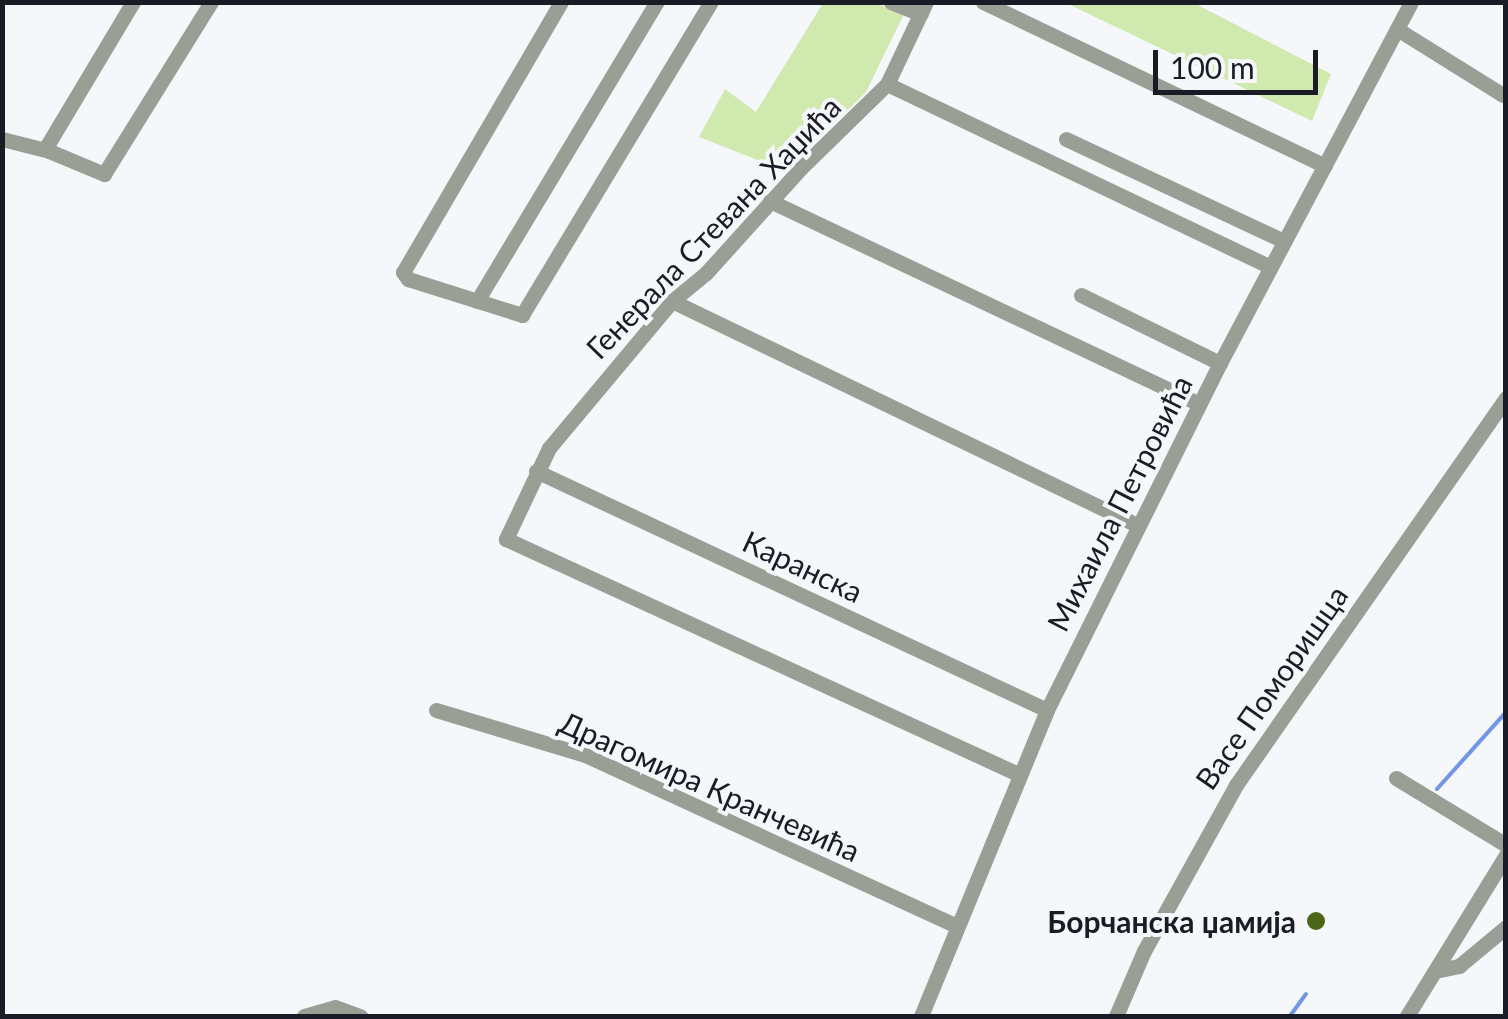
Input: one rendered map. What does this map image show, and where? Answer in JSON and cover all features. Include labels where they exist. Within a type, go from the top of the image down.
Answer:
[{"type":"street","points":[[49,151],[49,141],[134,2]]},
{"type":"street","points":[[2,139],[107,172],[212,2]]},
{"type":"street","points":[[561,2],[403,272],[408,279],[522,314],[711,2]]},
{"type":"street","points":[[477,301],[657,2]]},
{"type":"street","points":[[891,2],[924,8]]},
{"type":"street","points":[[982,2],[1324,166]]},
{"type":"street","name":"Михаила Петровића","points":[[921,1016],[1046,710],[1220,363],[1411,2]]},
{"type":"street","name":"Генерала Стевана Хаџића","points":[[924,8],[887,84],[770,200],[706,273],[672,301],[548,448],[506,539],[1018,774]]},
{"type":"street","points":[[1397,29],[1503,95]]},
{"type":"street","points":[[887,84],[1270,267]]},
{"type":"street","points":[[1066,138],[1284,241]]},
{"type":"street","points":[[770,200],[1199,404]]},
{"type":"street","points":[[1080,294],[1220,363]]},
{"type":"street","points":[[672,301],[1137,525]]},
{"type":"street","name":"Васе Поморишца","points":[[1116,1016],[1144,952],[1218,812],[1504,404]]},
{"type":"street","name":"Каранска","points":[[536,471],[1046,710]]},
{"type":"street","name":"Драгомира Кранчевића","points":[[436,710],[586,755],[958,926]]},
{"type":"street","points":[[1396,778],[1506,845]]},
{"type":"street","points":[[1407,1016],[1506,856]]},
{"type":"street","points":[[1435,971],[1459,966],[1506,927]]},
{"type":"street","points":[[304,1016],[335,1007],[360,1016]]},
{"type":"green space","points":[[823,3],[875,3],[904,14],[866,92],[786,171],[699,137],[725,89],[756,112]]},
{"type":"green space","points":[[1066,3],[1194,3],[1331,74],[1312,121]]},
{"type":"waterway","points":[[1437,789],[1506,712]]},
{"type":"waterway","points":[[1290,1016],[1306,994]]},
{"type":"place","name":"Борчанска џамија","points":[[1316,921]]}]
